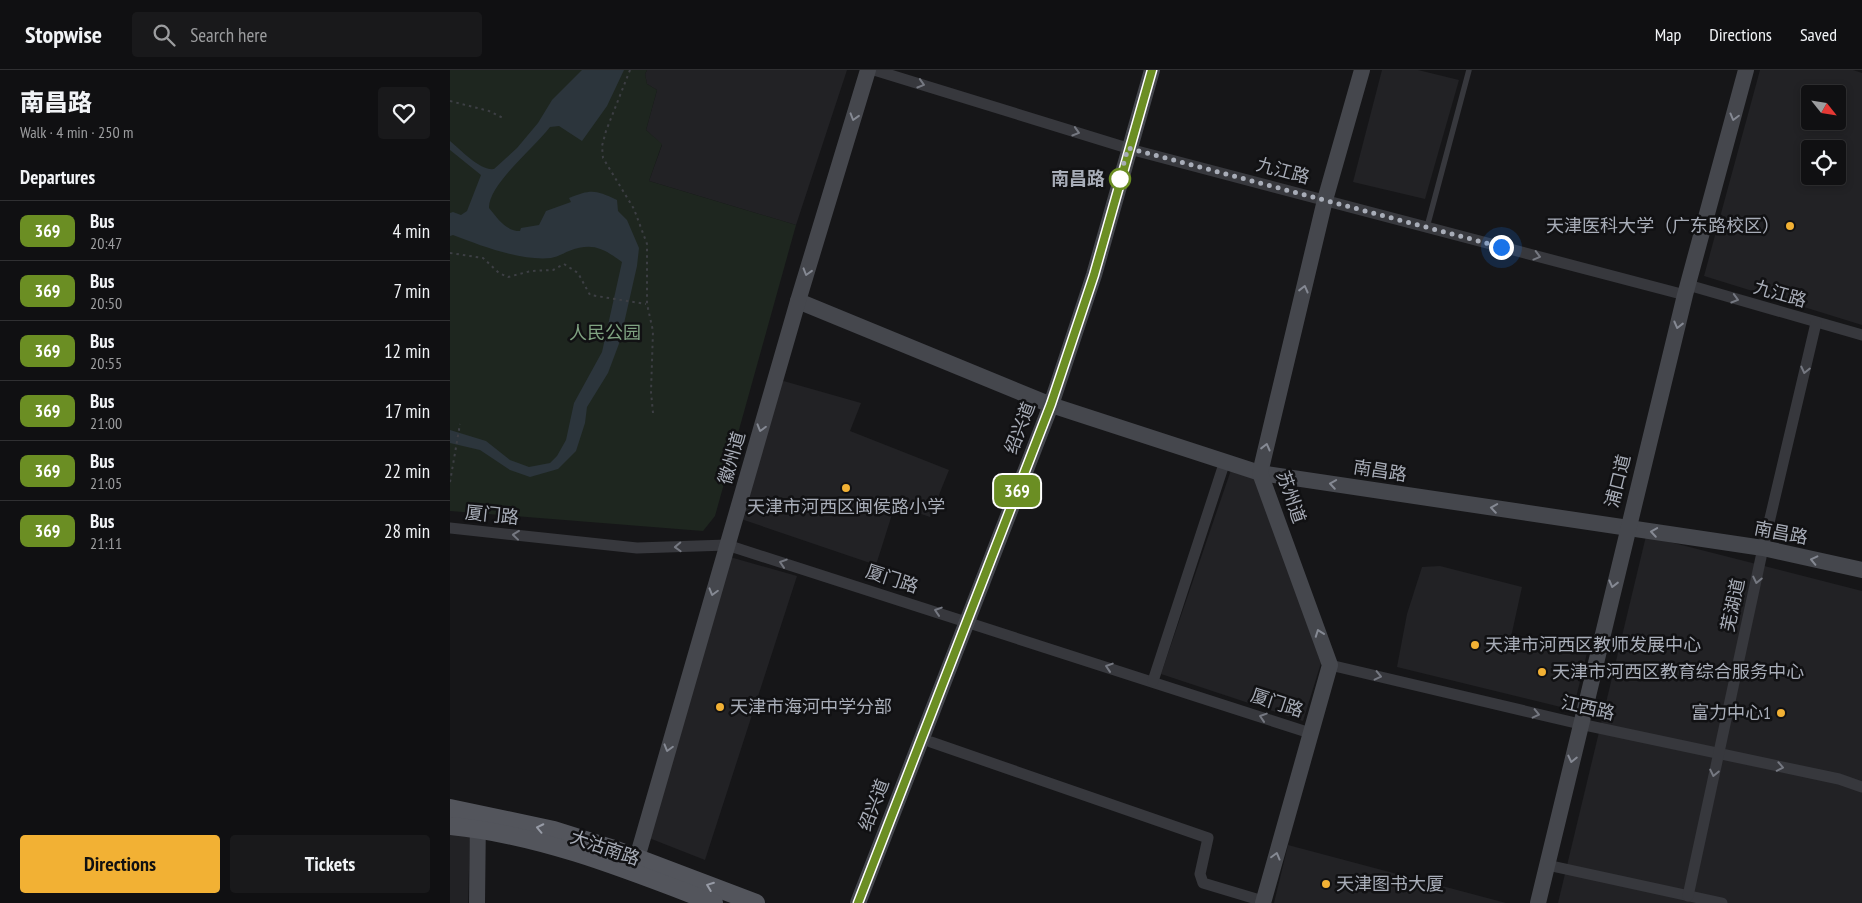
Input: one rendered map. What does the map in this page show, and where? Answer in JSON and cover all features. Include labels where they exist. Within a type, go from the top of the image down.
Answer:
[{"type":"main road","name":"大沽南路","points":[[450,808],[477,821],[633,872],[714,903]]},
{"type":"main road","name":"大沽南路","points":[[450,826],[477,821],[554,830],[637,858],[756,903]]},
{"type":"street","name":"徽州道","points":[[637,858],[798,300],[868,70]]},
{"type":"street","name":"九江路","points":[[874,70],[1132,149],[1427,227],[1862,335]]},
{"type":"street","name":"绍兴道","points":[[858,903],[1015,518],[1056,406],[1102,275],[1152,70]]},
{"type":"street","name":"绍兴道","points":[[1132,149],[1161,70]]},
{"type":"street","name":"苏州道","points":[[1330,664],[1260,473],[1325,200],[1362,70]]},
{"type":"street","name":"浦口道","points":[[1538,903],[1686,290],[1746,70]]},
{"type":"street","name":"南昌路","points":[[798,300],[1056,406],[1260,473],[1764,548],[1862,570]]},
{"type":"street","name":"芜湖道","points":[[1688,896],[1764,548],[1816,323]]},
{"type":"street","points":[[1152,681],[1225,461]]},
{"type":"street","name":"厦门路","points":[[450,528],[637,548],[727,545],[1310,732]]},
{"type":"street","name":"绍兴道","points":[[868,903],[931,742],[971,622]]},
{"type":"street","points":[[931,742],[1208,838],[1200,874],[1203,883],[1263,902],[1330,664]]},
{"type":"street","name":"江西路","points":[[1330,664],[1580,724],[1718,755],[1840,779],[1862,787]]},
{"type":"street","points":[[477,821],[477,903]]},
{"type":"street","points":[[1547,865],[1722,903]]},
{"type":"lane","points":[[1427,227],[1470,70]]},
{"type":"path","points":[[630,70],[602,146],[603,158],[634,209],[647,244],[647,304],[653,331],[651,392],[653,413]]},
{"type":"path","points":[[450,101],[489,111],[503,118]]},
{"type":"path","points":[[450,253],[483,258],[499,273],[508,277],[531,271],[553,270],[564,264],[578,273],[590,295],[647,304]]},
{"type":"path","points":[[450,482],[460,424]]},
{"type":"shaded area","points":[[582,70],[624,70],[607,106],[582,141],[559,126],[550,127],[496,188],[489,208],[506,227],[520,231],[521,228],[539,225],[546,211],[571,202],[569,198],[588,192],[603,194],[617,200],[618,211],[627,220],[639,248],[637,266],[620,341],[608,373],[587,407],[585,423],[576,451],[558,469],[530,477],[510,470],[480,450],[450,443],[450,430],[486,441],[510,460],[529,467],[550,463],[557,456],[566,440],[574,403],[602,352],[622,262],[603,250],[591,247],[577,248],[553,257],[539,258],[501,252],[453,235],[450,236],[450,213],[453,212],[461,215],[467,211],[481,175],[450,150],[450,141],[483,167],[494,169],[517,148],[538,123],[552,100]]},
{"type":"shaded area","points":[[647,70],[847,70],[796,225],[649,181],[662,145],[646,130],[657,90],[647,84],[645,74]]},
{"type":"shaded area","points":[[1382,70],[1418,70],[1459,80],[1425,199],[1353,182]]},
{"type":"shaded area","name":"天津医科大学（广东路校区）","points":[[1760,70],[1853,70],[1862,73],[1862,325],[1704,276]]},
{"type":"shaded area","name":"天津市河西区闽侯路小学","points":[[780,380],[861,403],[850,431],[949,470],[930,517],[895,505],[876,565],[741,519]]},
{"type":"shaded area","points":[[1231,470],[1255,477],[1321,663],[1303,721],[1161,674]]},
{"type":"shaded area","points":[[1646,536],[1862,591],[1862,903],[1558,903]]},
{"type":"shaded area","name":"天津市海河中学分部","points":[[730,557],[797,576],[705,860],[649,838]]},
{"type":"shaded area","name":"天津市河西区教师发展中心","points":[[1440,566],[1522,587],[1511,637],[1587,653],[1573,710],[1397,667],[1407,614],[1422,567]]},
{"type":"shaded area","points":[[450,801],[471,804],[468,903],[450,903]]},
{"type":"shaded area","points":[[1288,845],[1506,903],[1274,903]]},
{"type":"green space","name":"人民公园","points":[[450,70],[647,70],[645,74],[647,84],[657,90],[646,130],[662,144],[649,181],[796,225],[715,516],[703,531],[450,511]]},
{"type":"bus line","name":"369","points":[[858,903],[1051,404],[1094,275],[1128,148],[1152,70]]},
{"type":"place","name":"南昌路","points":[[1120,179]]},
{"type":"place","name":"天津医科大学（广东路校区）","points":[[1790,226]]},
{"type":"place","name":"天津市河西区闽侯路小学","points":[[846,488]]},
{"type":"place","name":"天津市河西区教师发展中心","points":[[1475,645]]},
{"type":"place","name":"天津市河西区教育综合服务中心","points":[[1542,672]]},
{"type":"place","name":"天津市海河中学分部","points":[[720,707]]},
{"type":"place","name":"富力中心1","points":[[1781,713]]},
{"type":"place","name":"天津图书大厦","points":[[1326,884]]},
{"type":"route","points":[[1120,179],[1118,184],[1128,148],[1501,247]]}]
